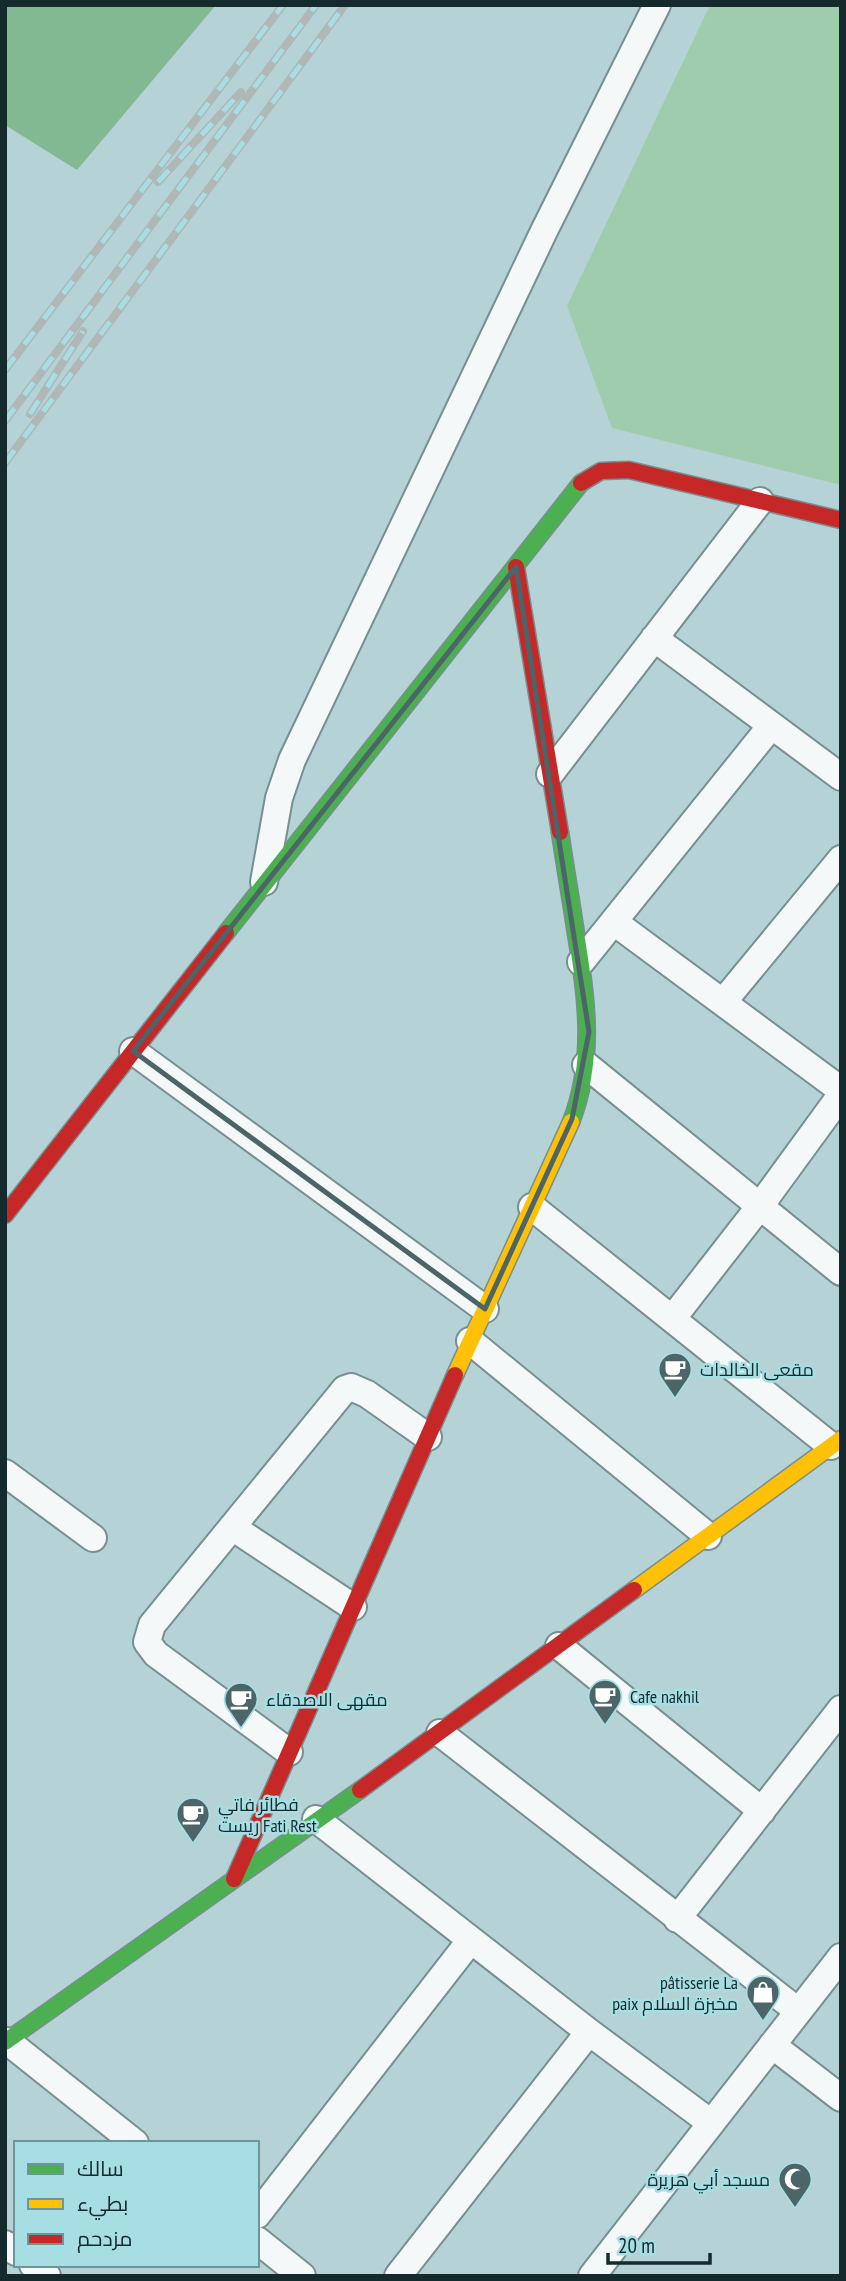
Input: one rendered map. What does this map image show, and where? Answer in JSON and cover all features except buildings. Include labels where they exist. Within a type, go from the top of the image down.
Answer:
[{"type":"street","points":[[264,883],[279,798],[292,760],[544,231],[657,5]]},
{"type":"street","points":[[5,1214],[578,485],[598,471],[629,470],[841,520]]},
{"type":"street","points":[[550,774],[760,501]]},
{"type":"street","points":[[234,1879],[470,1341],[572,1119],[583,1087],[589,1032],[581,962],[516,567]]},
{"type":"street","points":[[654,638],[841,777]]},
{"type":"street","points":[[581,962],[771,726]]},
{"type":"street","points":[[723,1002],[841,859]]},
{"type":"street","points":[[614,922],[841,1090]]},
{"type":"street","points":[[133,1051],[485,1309]]},
{"type":"street","points":[[586,1065],[841,1272]]},
{"type":"street","points":[[672,1319],[841,1096]]},
{"type":"street","points":[[132,2141],[6,2041],[440,1733],[836,1442],[672,1319],[532,1207]]},
{"type":"street","points":[[470,1341],[708,1536]]},
{"type":"street","points":[[289,1752],[156,1654],[147,1642],[152,1625],[345,1389],[351,1387],[368,1394],[428,1437]]},
{"type":"street","points":[[5,1473],[93,1538]]},
{"type":"street","points":[[232,1527],[353,1607]]},
{"type":"street","points":[[559,1646],[762,1811]]},
{"type":"street","points":[[677,1919],[762,1811],[836,1726]]},
{"type":"street","points":[[440,1733],[798,2011]]},
{"type":"street","points":[[316,1819],[470,1941],[711,2123]]},
{"type":"street","points":[[259,2212],[470,1941]]},
{"type":"street","points":[[592,2276],[841,1957]]},
{"type":"street","points":[[398,2276],[589,2032]]},
{"type":"street","points":[[772,2045],[841,2098]]},
{"type":"street","points":[[259,2242],[302,2276]]},
{"type":"highlighted area","points":[[516,567],[589,1032],[572,1119],[485,1309],[133,1051]]},
{"type":"green space","points":[[5,5],[216,5],[77,170],[5,125]]},
{"type":"green space","points":[[710,5],[841,5],[841,485],[612,428],[567,306]]},
{"type":"railway","points":[[5,370],[283,5]]},
{"type":"railway","points":[[5,421],[316,5]]},
{"type":"railway","points":[[5,463],[345,5]]},
{"type":"railway","points":[[158,182],[241,92]]},
{"type":"railway","points":[[30,414],[83,331]]},
{"type":"traffic: fast","points":[[226,933],[581,483]]},
{"type":"traffic: fast","points":[[560,832],[583,982],[587,1029],[579,1099],[571,1122]]},
{"type":"traffic: fast","points":[[5,2042],[360,1790]]},
{"type":"traffic: slow","points":[[455,1375],[571,1122]]},
{"type":"traffic: slow","points":[[634,1590],[841,1439]]},
{"type":"traffic: jam","points":[[581,483],[601,471],[629,470],[841,520]]},
{"type":"traffic: jam","points":[[516,567],[560,832]]},
{"type":"traffic: jam","points":[[5,1215],[226,933]]},
{"type":"traffic: jam","points":[[234,1879],[455,1375]]},
{"type":"traffic: jam","points":[[360,1790],[634,1590]]},
{"type":"place","name":"مقعى الخالدات","points":[[675,1399]]},
{"type":"place","name":"Cafe nakhil","points":[[605,1726]]},
{"type":"place","name":"مقهى الاصدقاء","points":[[241,1729]]},
{"type":"place","name":"فطائر فاتي ريست Fati Rest","points":[[193,1844]]},
{"type":"place","name":"pâtisserie La paix مخبزة السلام","points":[[763,2022]]},
{"type":"place","name":"مسجد أبي هريرة","points":[[795,2209]]}]
